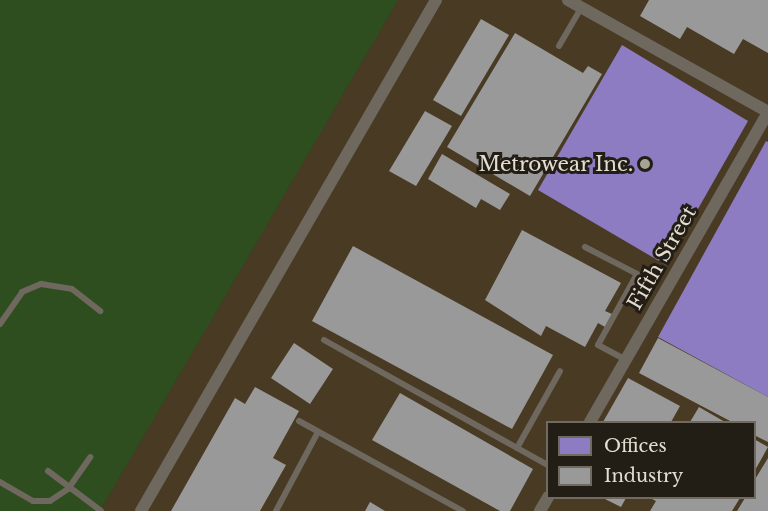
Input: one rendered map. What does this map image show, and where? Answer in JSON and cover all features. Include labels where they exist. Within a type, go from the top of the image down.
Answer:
[{"type":"street","points":[[141,511],[436,0]]},
{"type":"street","points":[[568,0],[768,112]]},
{"type":"street","name":"Fifth Street","points":[[591,421],[768,112]]},
{"type":"lane","points":[[560,46],[581,7]]},
{"type":"lane","points":[[585,247],[637,274],[598,345],[626,360]]},
{"type":"lane","points":[[0,324],[22,292],[41,284],[72,289],[100,311]]},
{"type":"lane","points":[[324,340],[546,464]]},
{"type":"lane","points":[[517,448],[560,371]]},
{"type":"lane","points":[[298,421],[463,511]]},
{"type":"lane","points":[[276,511],[318,432]]},
{"type":"lane","points":[[0,482],[43,502],[68,489],[90,457]]},
{"type":"lane","points":[[48,471],[91,508],[101,511]]},
{"type":"shaded area","points":[[398,0],[768,0],[768,511],[100,511]]},
{"type":"green space","points":[[0,0],[398,0],[100,511],[0,511]]},
{"type":"building: Offices","points":[[622,45],[748,121],[666,265],[538,190]]},
{"type":"building: Offices","points":[[766,141],[768,142],[768,397],[658,337]]},
{"type":"building: Industry","points":[[649,0],[768,0],[768,53],[743,39],[734,54],[687,27],[680,39],[640,16]]},
{"type":"building: Industry","points":[[481,19],[509,35],[461,116],[433,100]]},
{"type":"building: Industry","points":[[515,33],[583,73],[588,66],[602,74],[530,196],[447,147]]},
{"type":"building: Industry","points":[[425,111],[452,126],[416,186],[389,171]]},
{"type":"building: Industry","points":[[442,154],[510,194],[500,210],[481,199],[476,208],[428,179]]},
{"type":"building: Industry","points":[[522,230],[621,283],[605,311],[612,314],[605,327],[598,323],[585,347],[546,326],[541,336],[485,300]]},
{"type":"building: Industry","points":[[353,246],[553,355],[512,429],[312,321]]},
{"type":"building: Industry","points":[[658,338],[768,397],[768,442],[756,436],[756,421],[730,421],[639,373]]},
{"type":"building: Industry","points":[[294,343],[333,369],[310,404],[271,378]]},
{"type":"building: Industry","points":[[628,378],[680,406],[672,421],[604,421]]},
{"type":"building: Industry","points":[[255,387],[299,411],[273,458],[286,465],[260,511],[171,511],[235,398],[245,404]]},
{"type":"building: Industry","points":[[400,393],[533,469],[510,511],[500,511],[372,440]]},
{"type":"building: Industry","points":[[699,407],[723,421],[691,421]]},
{"type":"building: Industry","points":[[756,440],[768,447],[756,468]]},
{"type":"building: Industry","points":[[768,458],[768,511],[737,511],[744,499],[756,499],[756,478]]},
{"type":"building: Industry","points":[[605,499],[625,499],[621,507]]},
{"type":"building: Industry","points":[[652,499],[739,499],[732,511],[650,511],[656,501]]},
{"type":"building: Industry","points":[[370,502],[385,511],[365,511]]},
{"type":"place","name":"Metrowear Inc.","points":[[645,164]]}]
